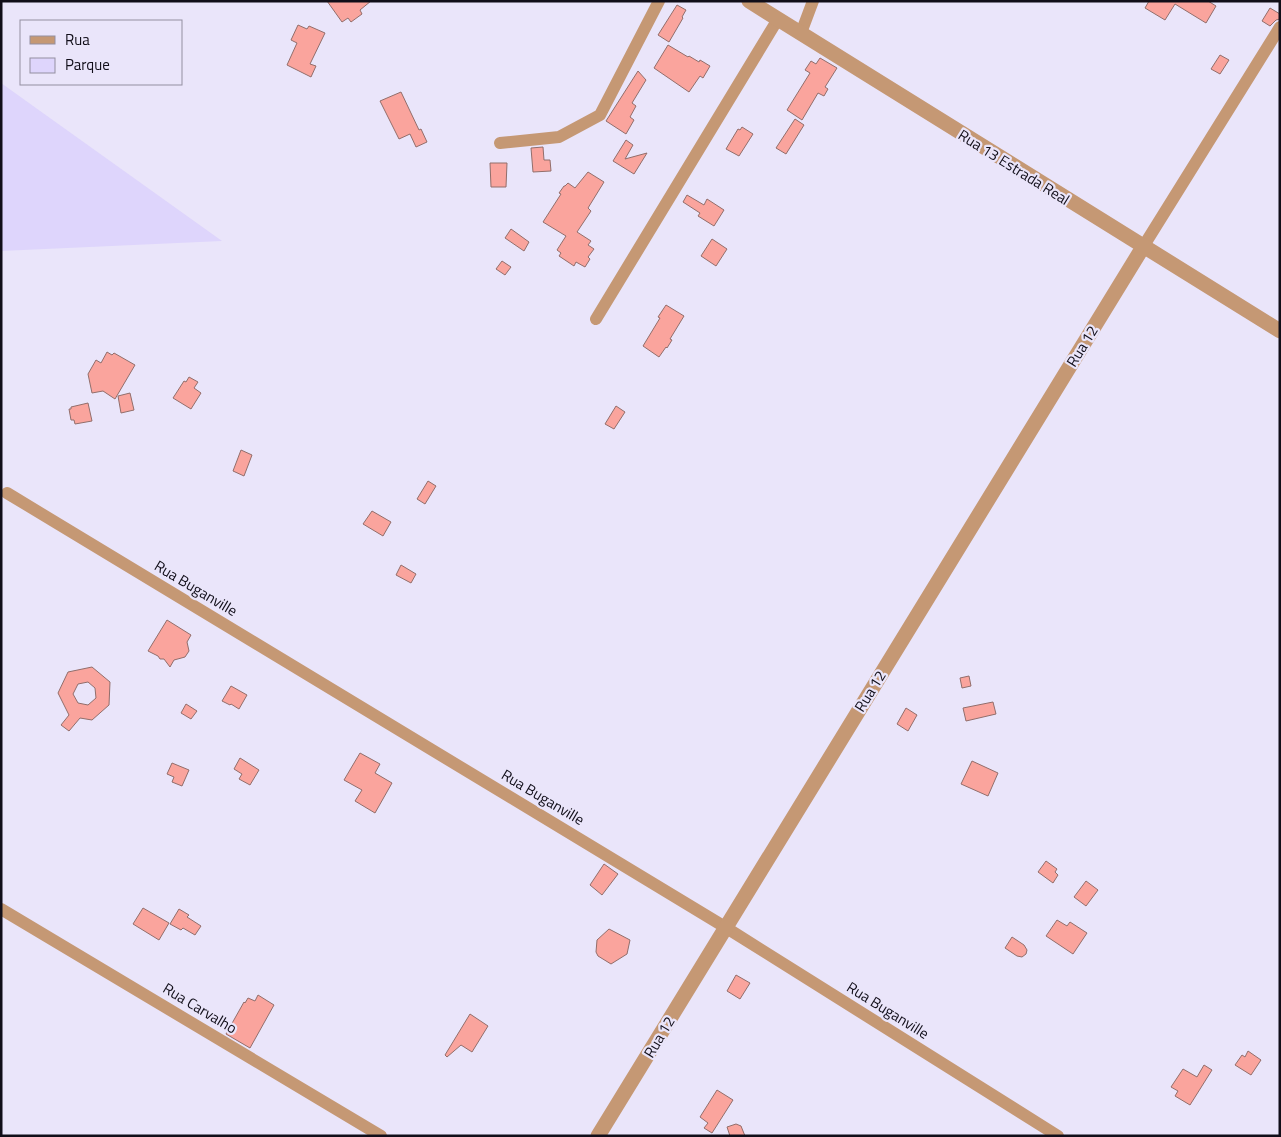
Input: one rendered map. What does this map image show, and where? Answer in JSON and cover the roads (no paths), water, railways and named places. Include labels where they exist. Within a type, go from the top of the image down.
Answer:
[{"type":"street","points":[[500,143],[559,137],[600,115],[659,1]]},
{"type":"street","name":"Rua 13 Estrada Real","points":[[749,1],[1280,332]]},
{"type":"street","points":[[801,34],[813,1]]},
{"type":"street","points":[[596,319],[778,19]]},
{"type":"street","points":[[1143,247],[1280,27]]},
{"type":"street","name":"Rua 12","points":[[598,1136],[1143,247]]},
{"type":"street","name":"Rua Buganville","points":[[7,493],[726,927],[1058,1136]]},
{"type":"street","name":"Rua Carvalho","points":[[1,909],[381,1136]]}]
